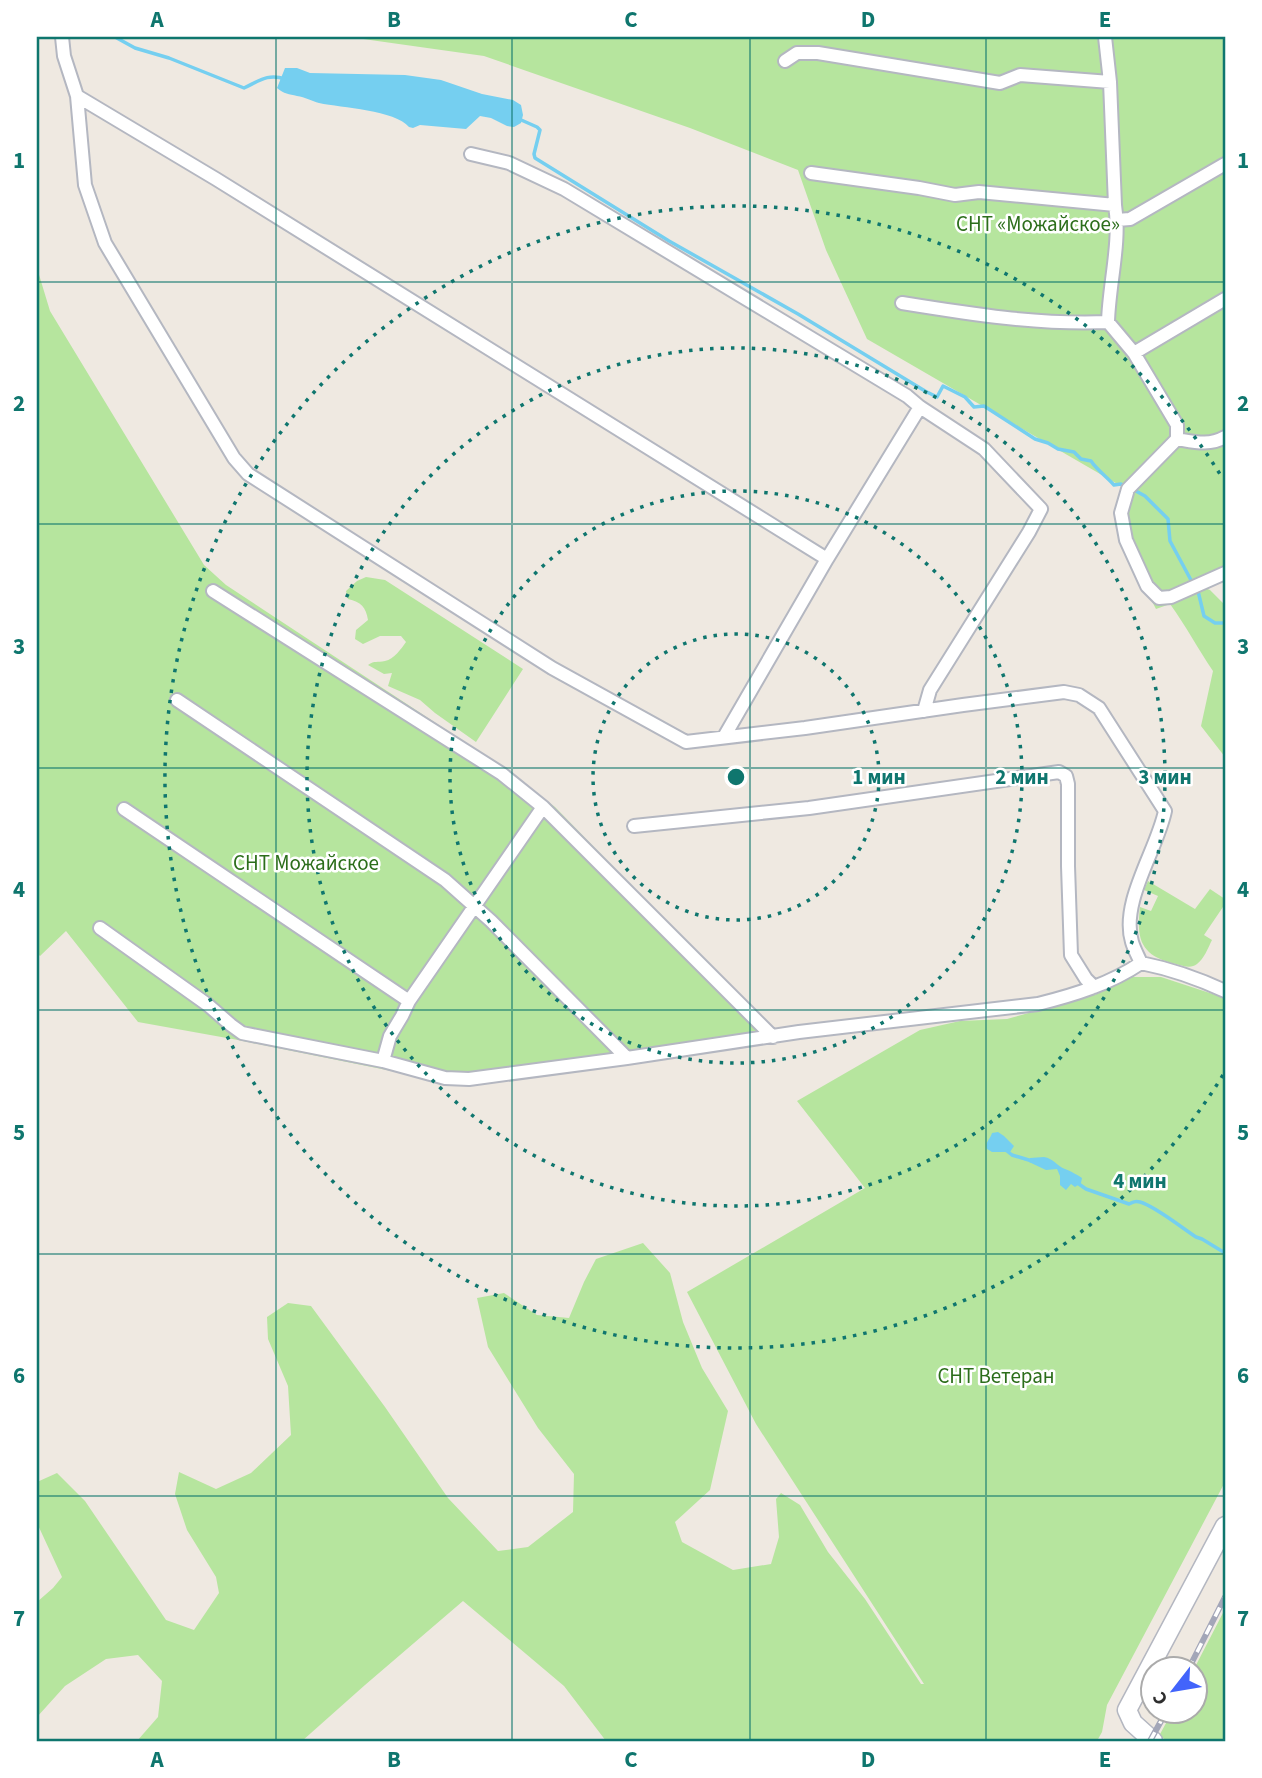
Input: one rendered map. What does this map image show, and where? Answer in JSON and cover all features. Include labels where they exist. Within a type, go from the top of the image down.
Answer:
[{"type":"street","points":[[62,37],[64,56],[77,96],[85,185],[105,243],[234,458],[248,474],[552,668],[686,742],[804,729],[1063,692],[1079,695],[1099,708],[1165,811],[1130,913],[1131,940],[1141,963]]},
{"type":"street","points":[[1105,37],[1117,220],[1108,322],[1134,353],[1177,425],[1177,439],[1128,489],[1121,513],[1126,540],[1147,586],[1159,598],[1171,597],[1225,573]]},
{"type":"street","points":[[785,61],[797,53],[818,53],[1000,83],[1020,75],[1110,82]]},
{"type":"street","points":[[77,96],[216,178],[827,559]]},
{"type":"street","points":[[471,154],[509,163],[564,189],[907,396],[984,449],[1041,509],[930,690],[924,711]]},
{"type":"street","points":[[1117,220],[1130,219],[1225,164]]},
{"type":"street","points":[[811,173],[955,195],[979,192],[1115,205]]},
{"type":"street","points":[[1134,353],[1225,299]]},
{"type":"street","points":[[902,303],[1010,319],[1108,322]]},
{"type":"street","points":[[724,737],[827,559],[920,407]]},
{"type":"street","points":[[1177,439],[1203,444],[1225,438]]},
{"type":"street","points":[[213,591],[502,775],[543,807],[773,1037]]},
{"type":"street","points":[[177,700],[445,880],[476,906],[627,1058]]},
{"type":"street","points":[[634,827],[809,808],[1059,772],[1066,776],[1068,784],[1070,955],[1094,987]]},
{"type":"street","points":[[383,1061],[390,1036],[409,1001],[543,807]]},
{"type":"street","points":[[124,809],[409,1001]]},
{"type":"street","points":[[100,928],[208,1005],[242,1033],[383,1061],[445,1078],[469,1079],[799,1032],[1038,1004],[1094,987],[1141,963],[1182,973],[1225,990]]},
{"type":"street","points":[[1152,1741],[1133,1723],[1127,1710],[1225,1526]]},
{"type":"green space","name":"СНТ «Можайское»","points":[[349,37],[1225,37],[1225,578],[1205,588],[1225,605],[1225,757],[1201,726],[1213,671],[1170,604],[1156,609],[1123,546],[1126,489],[867,339],[826,250],[798,170],[690,128],[484,56]]},
{"type":"green space","name":"СНТ Можайское","points":[[37,268],[50,311],[204,565],[226,585],[501,766],[555,807],[773,1031],[776,1042],[466,1086],[138,1022],[66,931],[40,956],[37,953]]},
{"type":"green space","points":[[366,577],[385,580],[523,669],[476,742],[420,700],[388,686],[392,673],[384,674],[368,665],[391,658],[406,642],[401,636],[380,636],[363,644],[355,639],[356,630],[368,620],[364,608],[348,599],[346,591]]},
{"type":"green space","points":[[1148,881],[1195,909],[1210,889],[1225,899],[1225,904],[1204,935],[1212,940],[1195,966],[1164,961],[1143,945],[1139,929],[1140,907],[1151,911],[1158,896],[1144,890]]},
{"type":"green space","name":"СНТ Ветеран","points":[[1132,977],[1161,977],[1225,998],[1225,1482],[1107,1705],[1102,1732],[1097,1741],[606,1741],[564,1686],[463,1601],[302,1741],[137,1741],[158,1717],[162,1681],[138,1655],[106,1659],[65,1686],[37,1717],[37,1602],[62,1577],[37,1523],[37,1482],[57,1473],[85,1501],[166,1620],[194,1630],[219,1593],[216,1577],[187,1530],[175,1494],[179,1472],[216,1489],[251,1473],[291,1435],[288,1386],[268,1339],[267,1317],[288,1303],[311,1306],[448,1498],[498,1551],[528,1547],[573,1512],[574,1474],[538,1428],[488,1347],[477,1298],[504,1293],[537,1315],[569,1318],[596,1259],[643,1243],[670,1273],[683,1322],[702,1368],[728,1411],[710,1490],[675,1522],[682,1542],[733,1570],[771,1564],[779,1537],[776,1499],[781,1493],[800,1505],[828,1552],[865,1599],[921,1684],[924,1684],[756,1424],[687,1292],[865,1188],[797,1101],[920,1030],[960,1021],[1007,1019],[1097,994]]},
{"type":"green space","points":[[1225,1609],[1225,1741],[1168,1741],[1159,1736],[1164,1726],[1210,1726],[1210,1656],[1201,1656]]},
{"type":"water","points":[[285,68],[297,68],[310,73],[405,75],[441,80],[482,94],[513,100],[521,105],[523,115],[521,123],[514,127],[480,116],[466,129],[420,125],[413,128],[380,113],[319,103],[284,93],[277,88]]},
{"type":"water","points":[[998,1132],[1014,1146],[1010,1152],[992,1152],[987,1149],[992,1133]]},
{"type":"water","points":[[1044,1157],[1082,1178],[1081,1183],[1075,1187],[1071,1184],[1066,1190],[1060,1185],[1057,1169],[1046,1170],[1029,1162],[1030,1158]]},
{"type":"waterway","points":[[115,37],[135,48],[169,58],[244,88],[269,77],[285,79]]},
{"type":"waterway","points":[[519,119],[540,130],[535,158],[669,241],[798,314],[925,391],[937,397],[943,386],[965,397],[974,407],[984,406],[1035,439],[1058,449],[1074,452],[1081,459],[1091,461],[1114,485],[1126,486]]},
{"type":"waterway","points":[[1134,490],[1145,496],[1168,519],[1170,541],[1192,582]]},
{"type":"waterway","points":[[1198,591],[1204,616],[1215,623],[1225,623]]},
{"type":"waterway","points":[[1007,1151],[1032,1161]]},
{"type":"waterway","points":[[1076,1182],[1086,1189],[1129,1204],[1146,1204],[1225,1253]]},
{"type":"railway","points":[[1195,1656],[1225,1597]]},
{"type":"railway","points":[[1150,1741],[1158,1726]]}]
